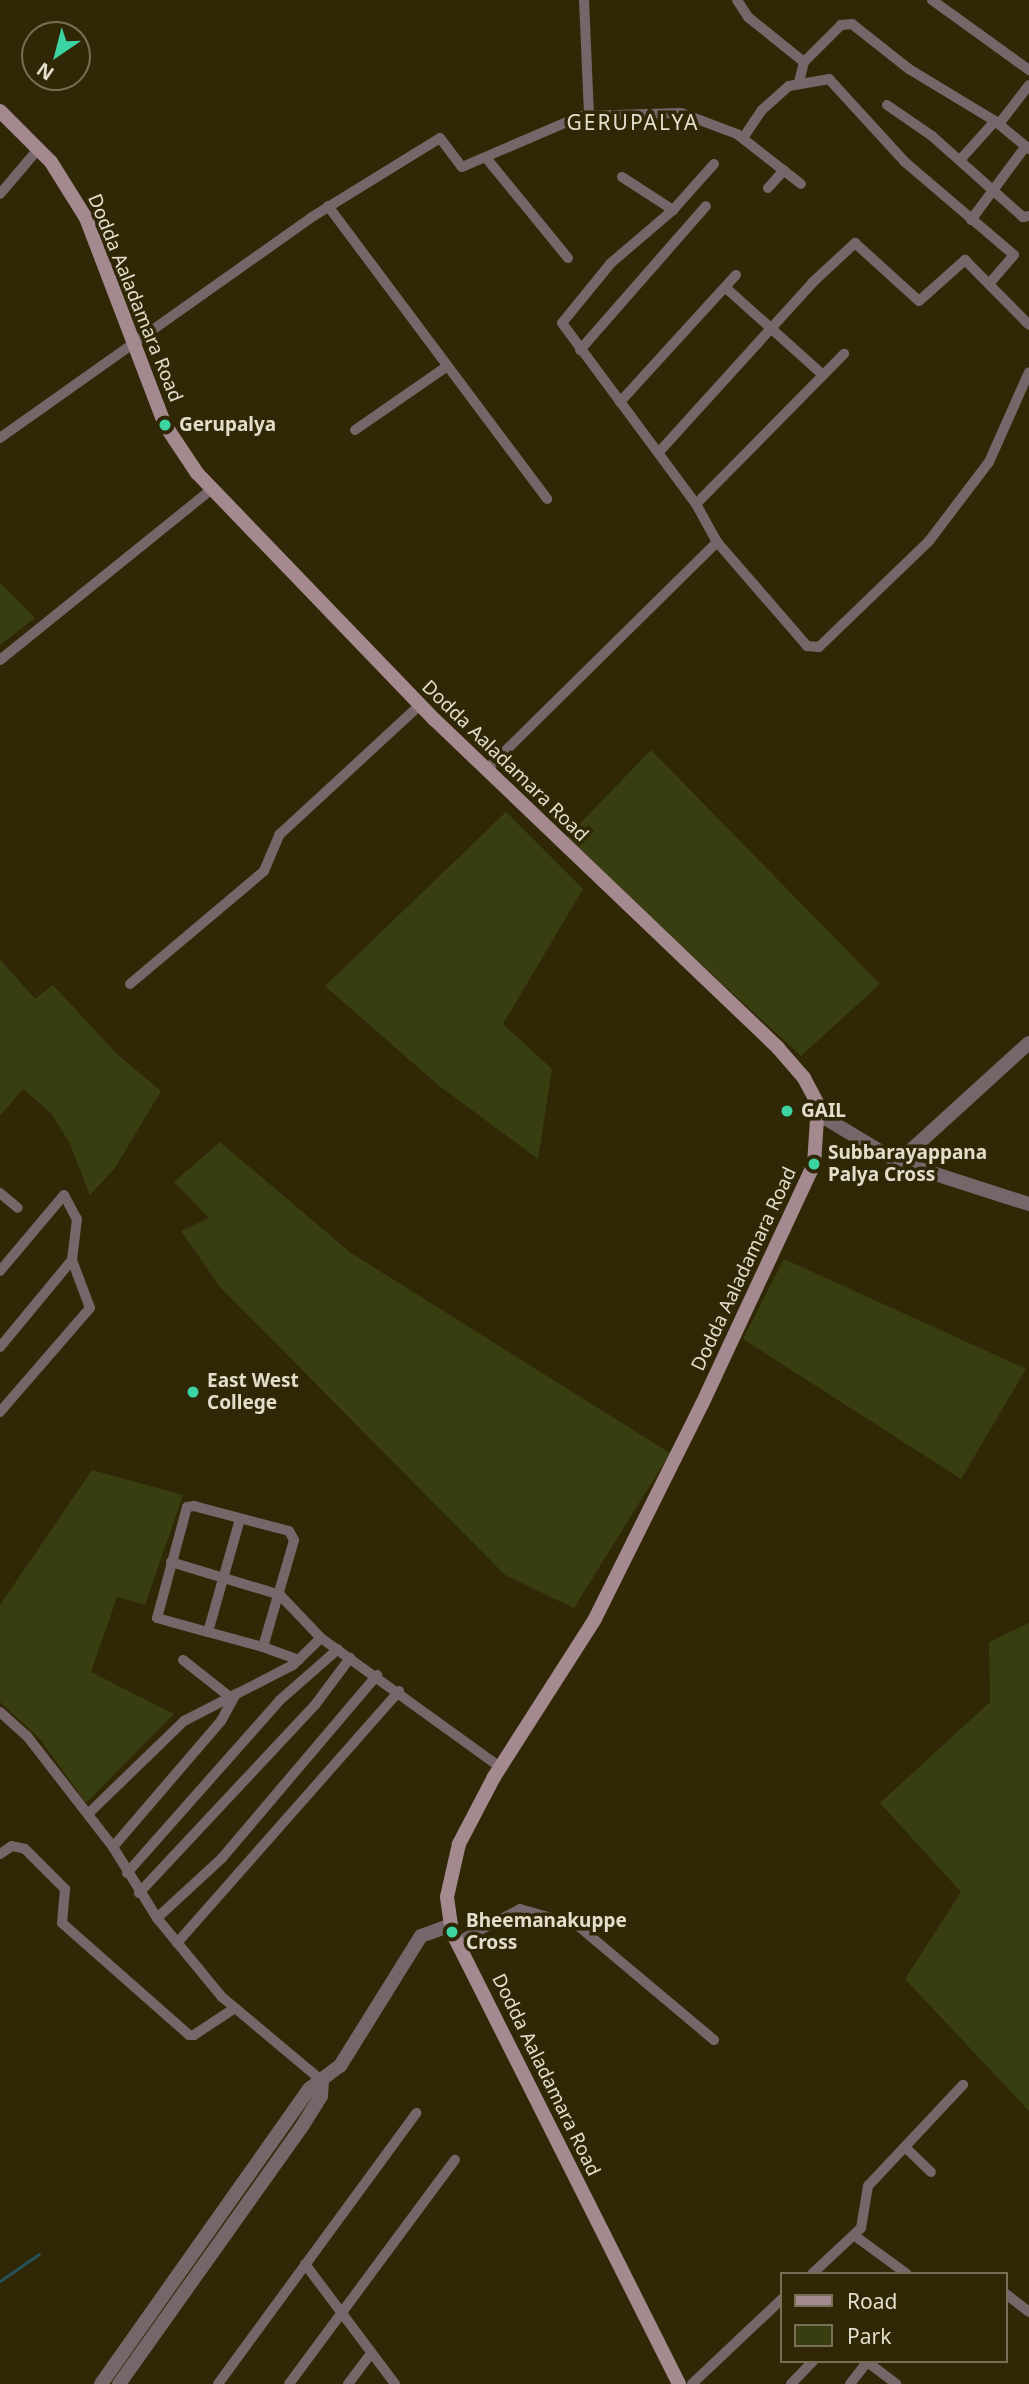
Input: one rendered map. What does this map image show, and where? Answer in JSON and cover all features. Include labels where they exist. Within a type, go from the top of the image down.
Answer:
[{"type":"main road","name":"Dodda Aaladamara Road","points":[[0,111],[39,148],[67,183],[86,218],[165,425],[212,489],[420,705],[778,1048],[804,1077],[820,1115],[814,1164],[643,1526],[595,1619],[500,1768],[459,1844],[447,1897],[451,1925],[457,1942],[679,2384]]},
{"type":"street","points":[[584,0],[589,115]]},
{"type":"street","points":[[737,0],[748,17],[804,62]]},
{"type":"street","points":[[932,0],[1029,70]]},
{"type":"street","points":[[799,82],[804,62],[841,25],[849,23],[909,69],[997,122],[1028,148],[971,220]]},
{"type":"street","points":[[743,138],[762,110],[799,82],[831,80],[905,162],[1015,256],[989,284]]},
{"type":"street","points":[[961,160],[1029,85]]},
{"type":"street","points":[[887,105],[961,160],[1023,217],[1029,216]]},
{"type":"street","points":[[0,438],[328,206],[440,138],[462,167],[589,115],[681,113],[743,138],[801,184]]},
{"type":"street","points":[[0,194],[39,148]]},
{"type":"street","points":[[487,159],[568,258]]},
{"type":"street","points":[[768,188],[793,161]]},
{"type":"street","points":[[714,164],[673,210],[611,263],[562,323],[696,504],[717,542],[807,646],[816,649],[929,541],[989,462],[1029,372]]},
{"type":"street","points":[[622,177],[673,210]]},
{"type":"street","points":[[328,206],[547,499]]},
{"type":"street","points":[[580,350],[706,206]]},
{"type":"street","points":[[659,452],[772,328],[855,243],[915,300],[924,300],[965,260],[1029,325]]},
{"type":"street","points":[[620,402],[736,275]]},
{"type":"street","points":[[726,288],[823,375]]},
{"type":"street","points":[[696,504],[844,354]]},
{"type":"street","points":[[355,430],[446,367]]},
{"type":"street","points":[[0,660],[212,489]]},
{"type":"street","points":[[486,770],[717,542]]},
{"type":"street","points":[[131,984],[264,871],[279,835],[420,705]]},
{"type":"street","points":[[898,1161],[1029,1043]]},
{"type":"street","points":[[820,1115],[898,1161],[1029,1204]]},
{"type":"street","points":[[0,1271],[64,1195],[76,1219],[72,1260],[90,1308],[0,1412]]},
{"type":"street","points":[[1,1196],[18,1208]]},
{"type":"street","points":[[0,1347],[72,1260]]},
{"type":"street","points":[[263,1647],[294,1534],[187,1507],[157,1618],[263,1647],[299,1660]]},
{"type":"street","points":[[208,1632],[240,1519]]},
{"type":"street","points":[[170,1562],[277,1594],[321,1638],[377,1675],[500,1768]]},
{"type":"street","points":[[88,1814],[184,1721],[299,1660],[321,1638]]},
{"type":"street","points":[[127,1872],[280,1700],[338,1649]]},
{"type":"street","points":[[139,1893],[317,1704],[350,1658]]},
{"type":"street","points":[[183,1661],[233,1695]]},
{"type":"street","points":[[157,1918],[222,1858],[377,1675]]},
{"type":"street","points":[[177,1943],[399,1691]]},
{"type":"street","points":[[113,1847],[221,1721],[233,1695]]},
{"type":"street","points":[[0,1712],[27,1735],[88,1814],[113,1847],[139,1893],[177,1943],[235,2008],[322,2081]]},
{"type":"street","points":[[0,1854],[12,1846],[25,1849],[65,1889],[62,1923],[189,2035],[235,2008]]},
{"type":"street","points":[[457,1942],[520,1909],[578,1925],[714,2040]]},
{"type":"street","points":[[101,2384],[309,2089],[340,2066],[421,1936],[451,1925]]},
{"type":"street","points":[[119,2384],[301,2129],[321,2096],[322,2081]]},
{"type":"street","points":[[814,2272],[855,2236],[868,2186],[963,2085]]},
{"type":"street","points":[[218,2384],[416,2113]]},
{"type":"street","points":[[905,2147],[931,2172]]},
{"type":"street","points":[[289,2384],[455,2160]]},
{"type":"street","points":[[855,2236],[904,2272]]},
{"type":"street","points":[[305,2264],[339,2315],[395,2384]]},
{"type":"street","points":[[1008,2296],[1029,2312]]},
{"type":"street","points":[[692,2384],[780,2302]]},
{"type":"street","points":[[348,2384],[371,2354]]},
{"type":"street","points":[[791,2384],[811,2363]]},
{"type":"street","points":[[850,2384],[865,2363]]},
{"type":"street","points":[[869,2363],[896,2384]]},
{"type":"green space","points":[[0,583],[35,618],[0,645]]},
{"type":"green space","points":[[651,750],[880,984],[801,1056],[565,839]]},
{"type":"green space","points":[[506,812],[583,889],[503,1024],[552,1069],[538,1159],[438,1085],[325,986]]},
{"type":"green space","points":[[0,959],[35,999],[53,985],[117,1054],[161,1091],[115,1168],[90,1195],[70,1144],[51,1113],[23,1089],[0,1116]]},
{"type":"green space","points":[[220,1142],[351,1253],[670,1453],[574,1608],[505,1575],[220,1287],[181,1231],[209,1218],[174,1182]]},
{"type":"green space","points":[[784,1259],[1026,1369],[961,1479],[743,1339]]},
{"type":"green space","points":[[92,1470],[183,1495],[145,1605],[117,1597],[91,1672],[174,1714],[86,1803],[40,1739],[0,1702],[0,1605]]},
{"type":"green space","points":[[1029,1623],[1029,2111],[905,1979],[961,1892],[880,1803],[990,1702],[989,1642]]},
{"type":"waterway","points":[[0,2281],[39,2254]]},
{"type":"place","name":"Gerupalya","points":[[165,425]]},
{"type":"place","name":"GAIL","points":[[787,1111]]},
{"type":"place","name":"Subbarayappana Palya Cross","points":[[814,1164]]},
{"type":"place","name":"East West College","points":[[193,1392]]},
{"type":"place","name":"Bheemanakuppe Cross","points":[[452,1932]]},
{"type":"district","name":"GERUPALYA","points":[[633,122]]}]
